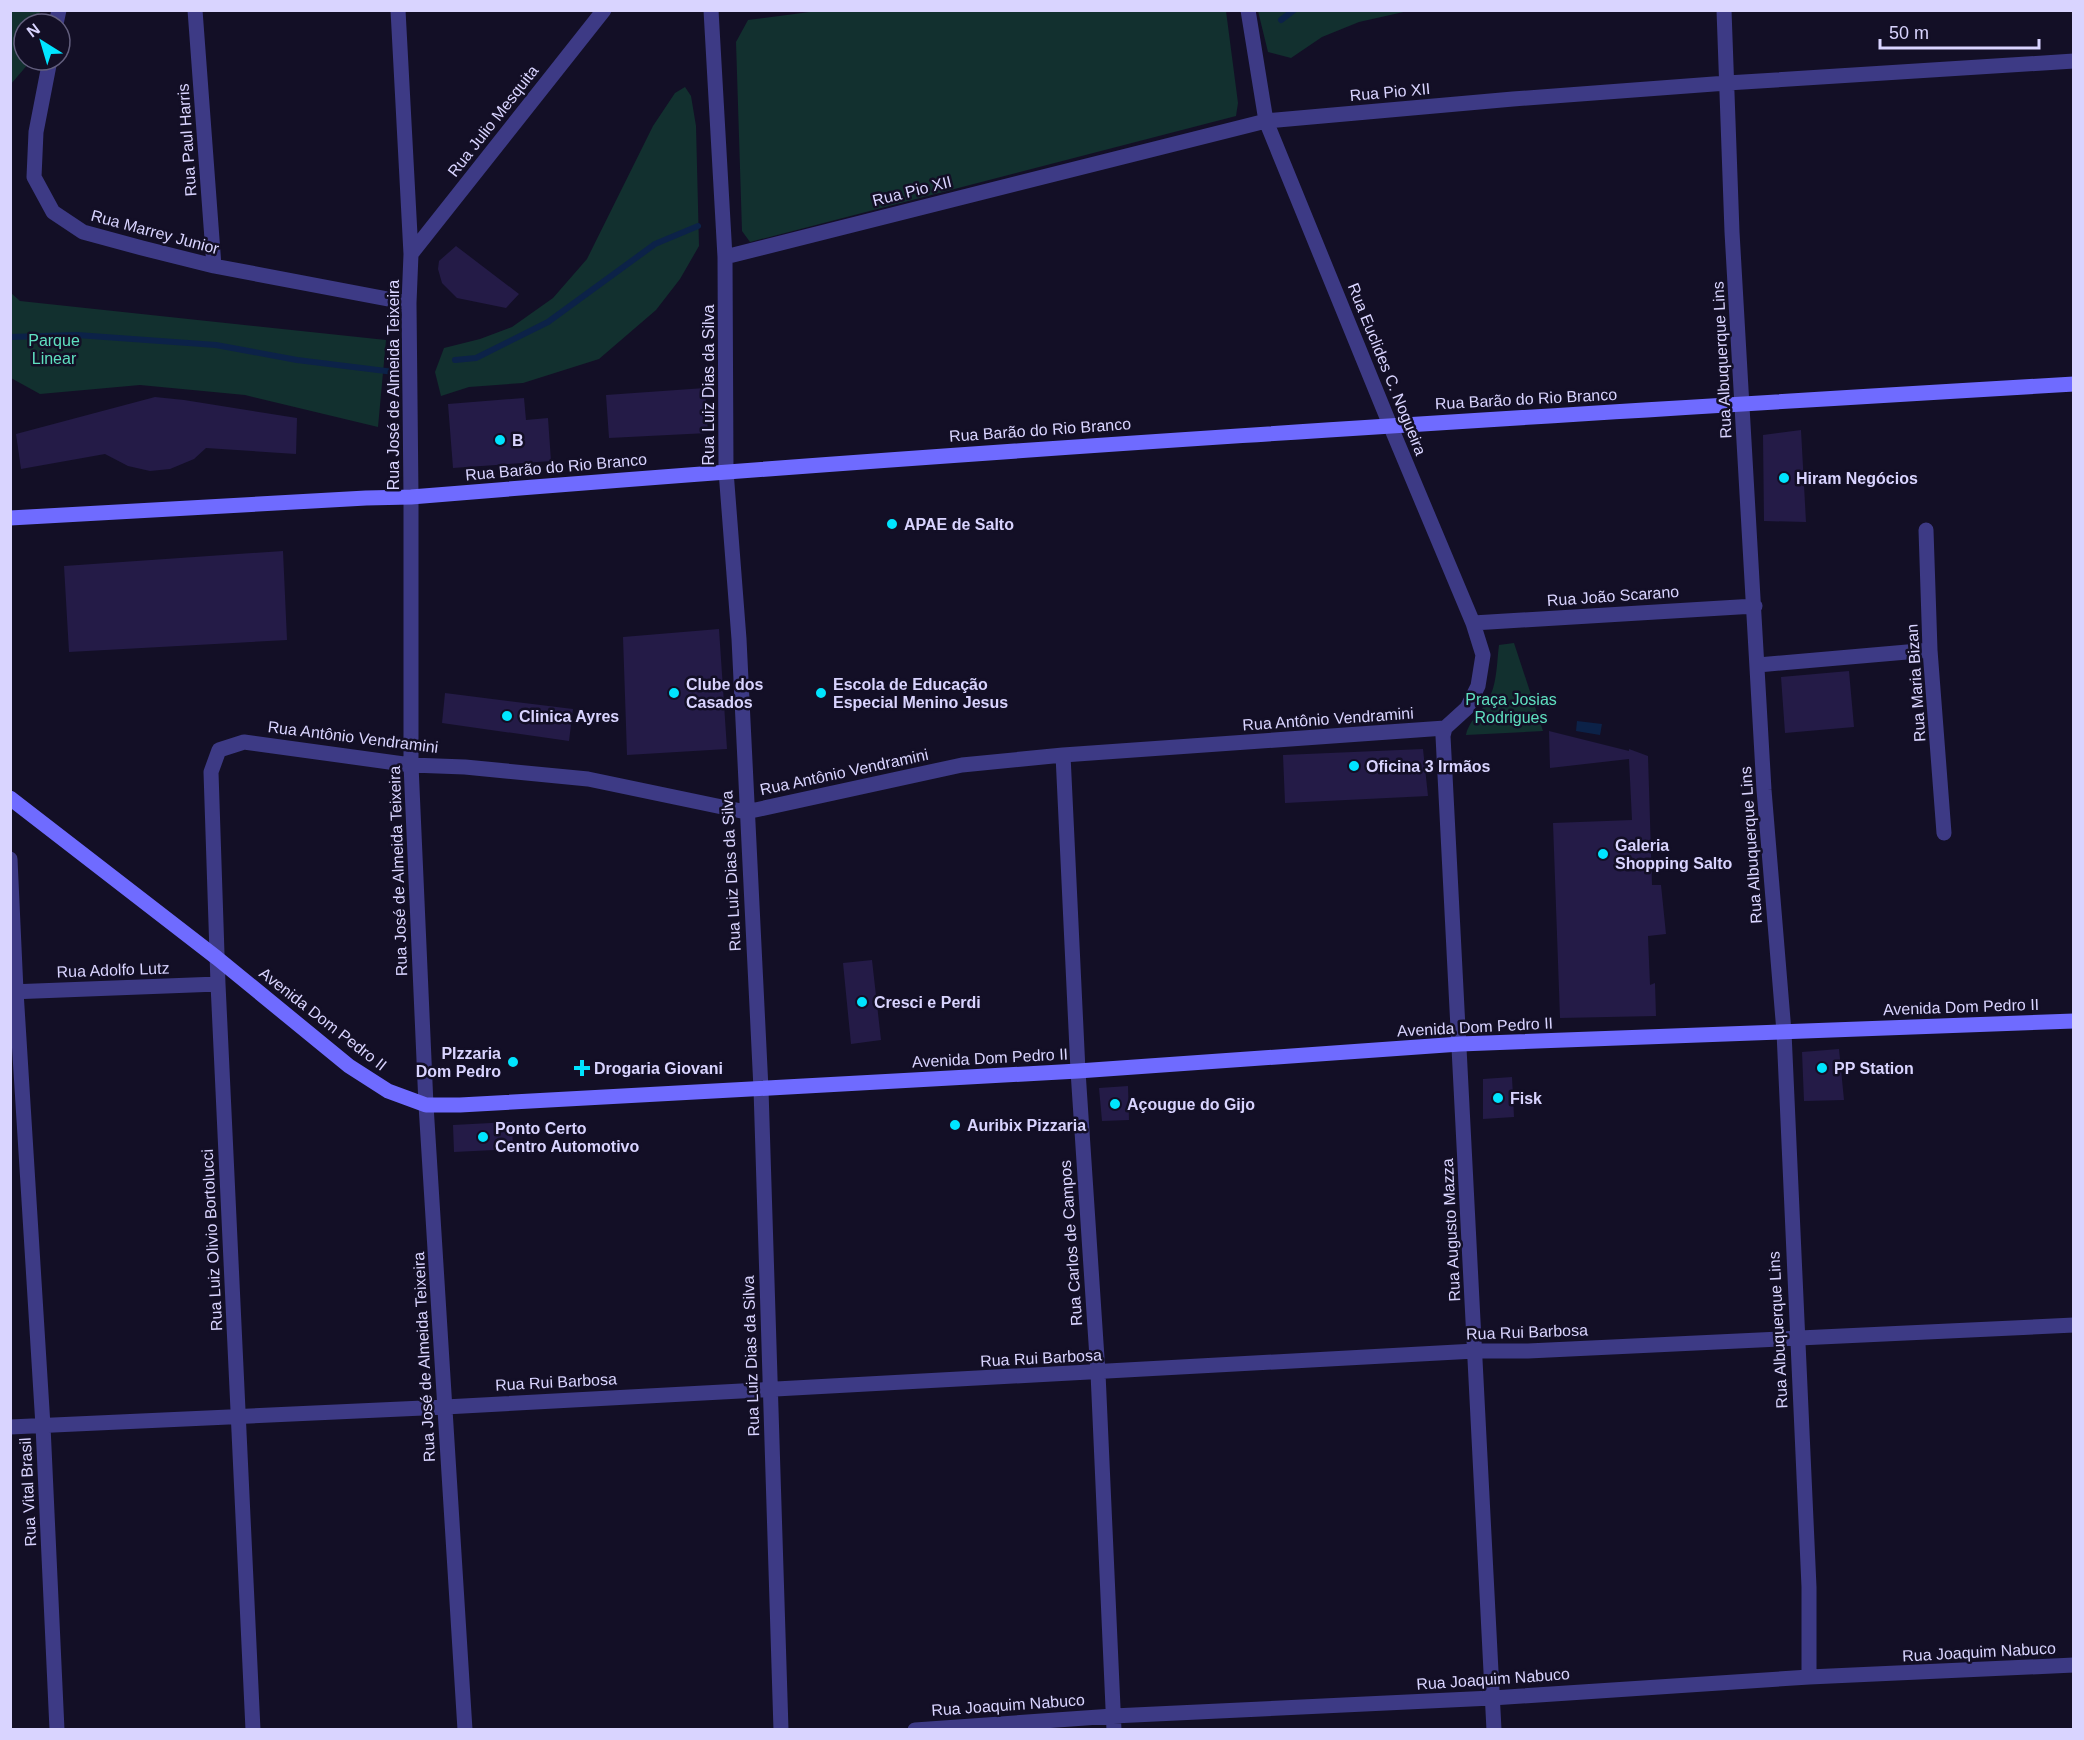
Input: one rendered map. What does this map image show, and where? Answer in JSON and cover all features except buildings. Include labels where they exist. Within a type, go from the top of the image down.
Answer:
[{"type":"main road","name":"Rua Barão do Rio Branco","points":[[10,518],[411,497],[726,471],[1390,425],[2073,384]]},
{"type":"main road","name":"Avenida Dom Pedro II","points":[[10,798],[217,958],[349,1066],[388,1091],[426,1105],[1078,1071],[1460,1044],[2073,1021]]},
{"type":"street","name":"Rua Paul Harris","points":[[195,10],[214,267]]},
{"type":"street","name":"Rua José de Almeida Teixeira","points":[[398,10],[411,254],[409,303],[411,765],[426,1105],[465,1730]]},
{"type":"street","name":"Rua Luiz Dias da Silva","points":[[711,10],[725,257],[726,471],[739,639],[761,1089],[781,1730]]},
{"type":"street","name":"Rua Euclides C. Nogueira","points":[[1248,10],[1266,121],[1473,623],[1483,656],[1478,686],[1467,708],[1445,728]]},
{"type":"street","name":"Rua Albuquerque Lins","points":[[1724,10],[1732,232],[1764,790],[1784,1032],[1796,1339],[1809,1587],[1809,1677]]},
{"type":"street","name":"Rua Julio Mesquita","points":[[411,254],[600,13]]},
{"type":"street","name":"Rua Pio XII","points":[[725,257],[1266,121],[1727,83],[2073,61]]},
{"type":"street","name":"Rua Marrey Junior","points":[[48,72],[36,132],[34,177],[53,212],[83,232],[214,267],[409,303]]},
{"type":"street","name":"Rua Maria Bizan","points":[[1926,530],[1930,650],[1944,833]]},
{"type":"street","name":"Rua João Scarano","points":[[1473,623],[1755,606]]},
{"type":"street","points":[[1758,665],[1930,650]]},
{"type":"street","name":"Rua Antônio Vendramini","points":[[219,750],[244,742],[411,765],[465,767],[588,779],[746,812],[962,765],[1063,755],[1445,728]]},
{"type":"street","name":"Rua Augusto Mazza","points":[[1445,728],[1443,736],[1494,1730]]},
{"type":"street","name":"Rua Luiz Olivio Bortolucci","points":[[219,750],[211,772],[217,958],[253,1730]]},
{"type":"street","name":"Rua Carlos de Campos","points":[[1063,755],[1078,1071],[1098,1373],[1113,1723]]},
{"type":"street","name":"Rua Vital Brasil","points":[[10,859],[13,991],[43,1426],[57,1730]]},
{"type":"street","name":"Rua Adolfo Lutz","points":[[13,991],[218,984]]},
{"type":"street","name":"Rua Rui Barbosa","points":[[10,1427],[445,1407],[1475,1351],[1528,1351],[2073,1325]]},
{"type":"street","name":"Rua Joaquim Nabuco","points":[[915,1730],[1113,1723],[1809,1677],[2073,1665]]},
{"type":"green space","points":[[11,10],[40,11],[12,12],[12,72],[21,72],[11,84]]},
{"type":"green space","points":[[825,10],[1226,11],[1238,103],[1236,116],[750,242],[742,231],[736,42],[748,20]]},
{"type":"green space","points":[[1258,10],[1408,11],[1359,22],[1322,37],[1291,58],[1268,52]]},
{"type":"green space","points":[[685,87],[691,96],[696,126],[699,246],[680,279],[656,310],[599,359],[523,383],[469,387],[441,396],[435,372],[444,348],[480,339],[512,327],[553,298],[587,259],[653,126],[675,93]]},
{"type":"green space","name":"Parque Linear","points":[[11,293],[20,301],[386,340],[378,427],[245,395],[140,385],[40,394],[11,378]]},
{"type":"green space","name":"Praça Josias Rodrigues","points":[[1514,643],[1543,731],[1466,735],[1470,724],[1491,694],[1496,676],[1499,645]]},
{"type":"water","points":[[1577,721],[1602,724],[1600,735],[1576,731]]},
{"type":"waterway","points":[[1281,20],[1294,10]]},
{"type":"waterway","points":[[455,360],[476,358],[548,322],[655,244],[698,226]]},
{"type":"waterway","points":[[10,337],[77,335],[216,345],[297,360],[394,372]]},
{"type":"place","name":"B","points":[[500,440]]},
{"type":"place","name":"Hiram Negócios","points":[[1784,478]]},
{"type":"place","name":"APAE de Salto","points":[[892,524]]},
{"type":"place","name":"Clube dos Casados","points":[[674,693]]},
{"type":"place","name":"Escola de Educação Especial Menino Jesus","points":[[821,693]]},
{"type":"place","name":"Clinica Ayres","points":[[507,716]]},
{"type":"place","name":"Oficina 3 Irmãos","points":[[1354,766]]},
{"type":"place","name":"Galeria Shopping Salto","points":[[1603,854]]},
{"type":"place","name":"Cresci e Perdi","points":[[862,1002]]},
{"type":"place","name":"PIzzaria Dom Pedro","points":[[513,1062]]},
{"type":"place","name":"Drogaria Giovani","points":[[582,1068]]},
{"type":"place","name":"PP Station","points":[[1822,1068]]},
{"type":"place","name":"Fisk","points":[[1498,1098]]},
{"type":"place","name":"Açougue do Gijo","points":[[1115,1104]]},
{"type":"place","name":"Auribix Pizzaria","points":[[955,1125]]},
{"type":"place","name":"Ponto Certo Centro Automotivo","points":[[483,1137]]}]
